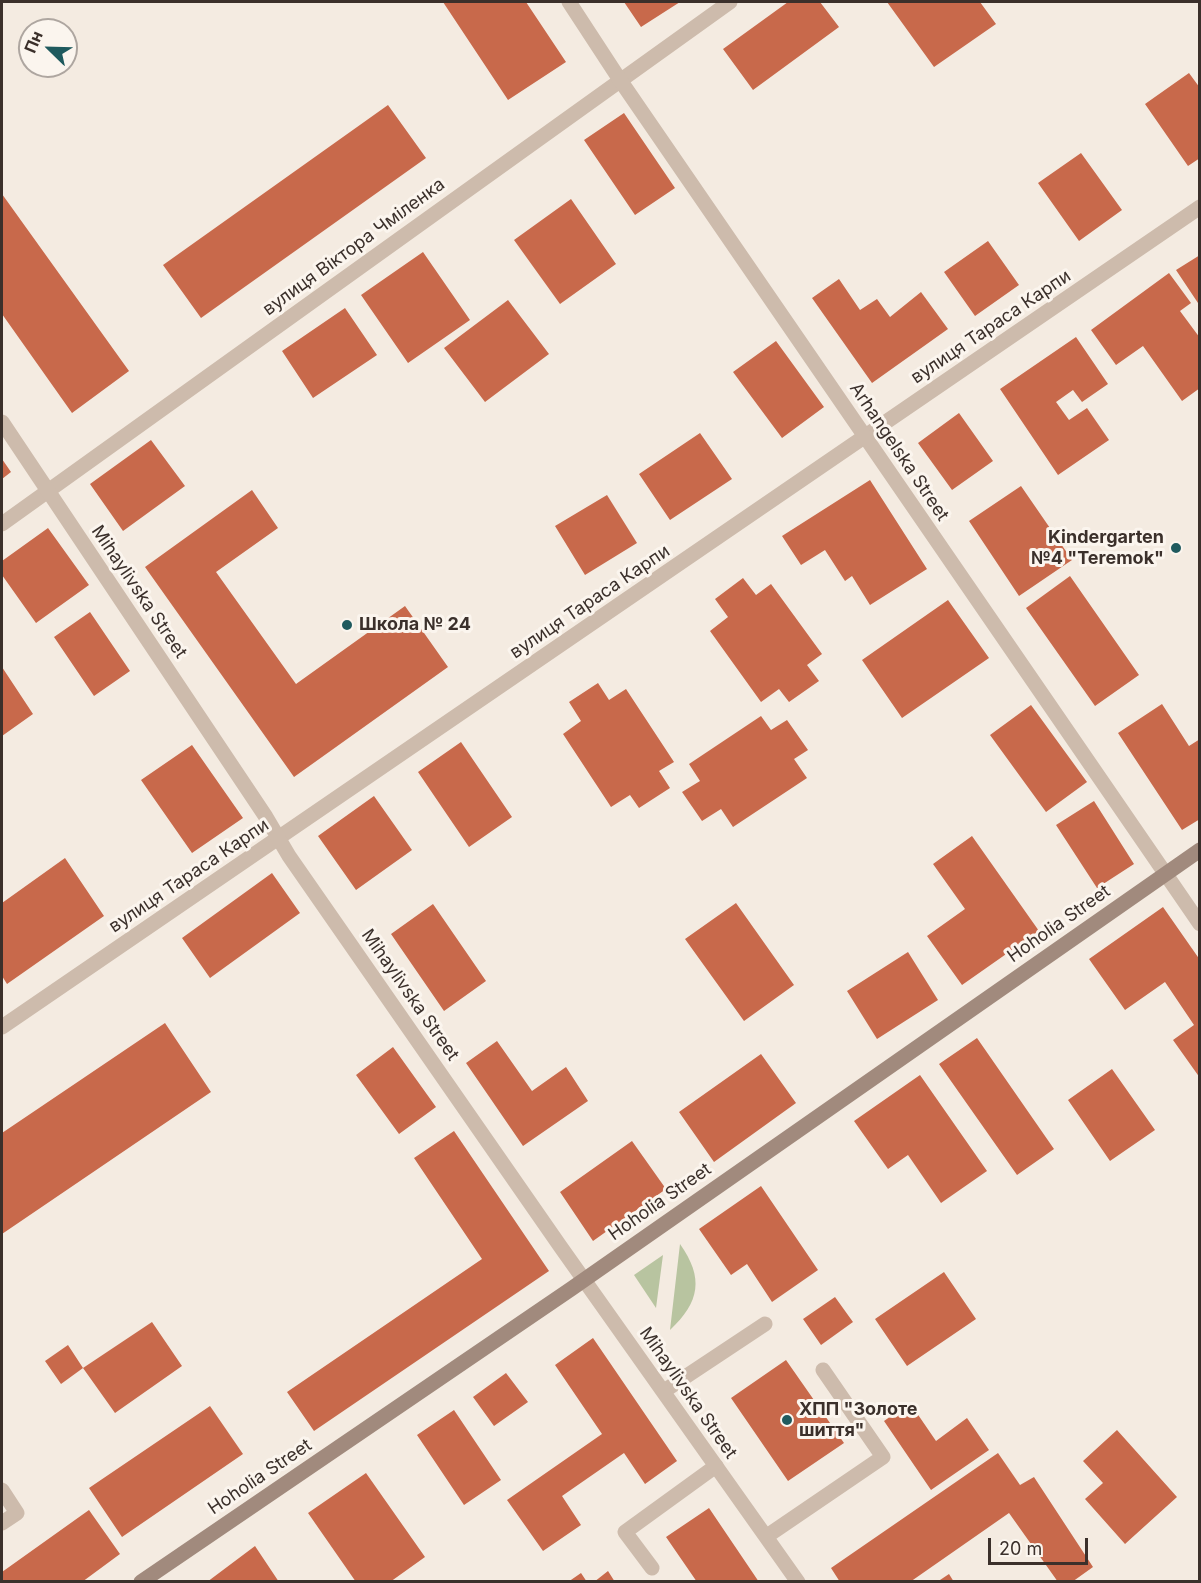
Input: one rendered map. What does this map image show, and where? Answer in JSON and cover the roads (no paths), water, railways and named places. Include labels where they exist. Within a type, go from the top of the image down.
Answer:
[{"type":"main road","name":"Hoholia Street","points":[[141,1581],[584,1280],[1200,850]]},
{"type":"street","name":"Arhangelska Street","points":[[569,2],[620,80],[1200,924]]},
{"type":"street","name":"вулиця Віктора Чміленка","points":[[2,524],[730,2]]},
{"type":"street","name":"вулиця Тараса Карпи","points":[[2,1028],[1200,207]]},
{"type":"street","name":"Mihaylivska Street","points":[[2,422],[278,838],[584,1280],[798,1581]]},
{"type":"street","points":[[664,1391],[765,1324]]},
{"type":"street","points":[[767,1536],[883,1457],[823,1370]]},
{"type":"street","points":[[652,1568],[625,1532],[716,1466]]},
{"type":"street","points":[[2,1490],[16,1513],[2,1523]]},
{"type":"place","name":"Kindergarten №4 \"Teremok\"","points":[[1176,548]]},
{"type":"place","name":"Школа № 24","points":[[347,625]]},
{"type":"place","name":"ХПП \"Золоте шиття\"","points":[[787,1420]]}]
